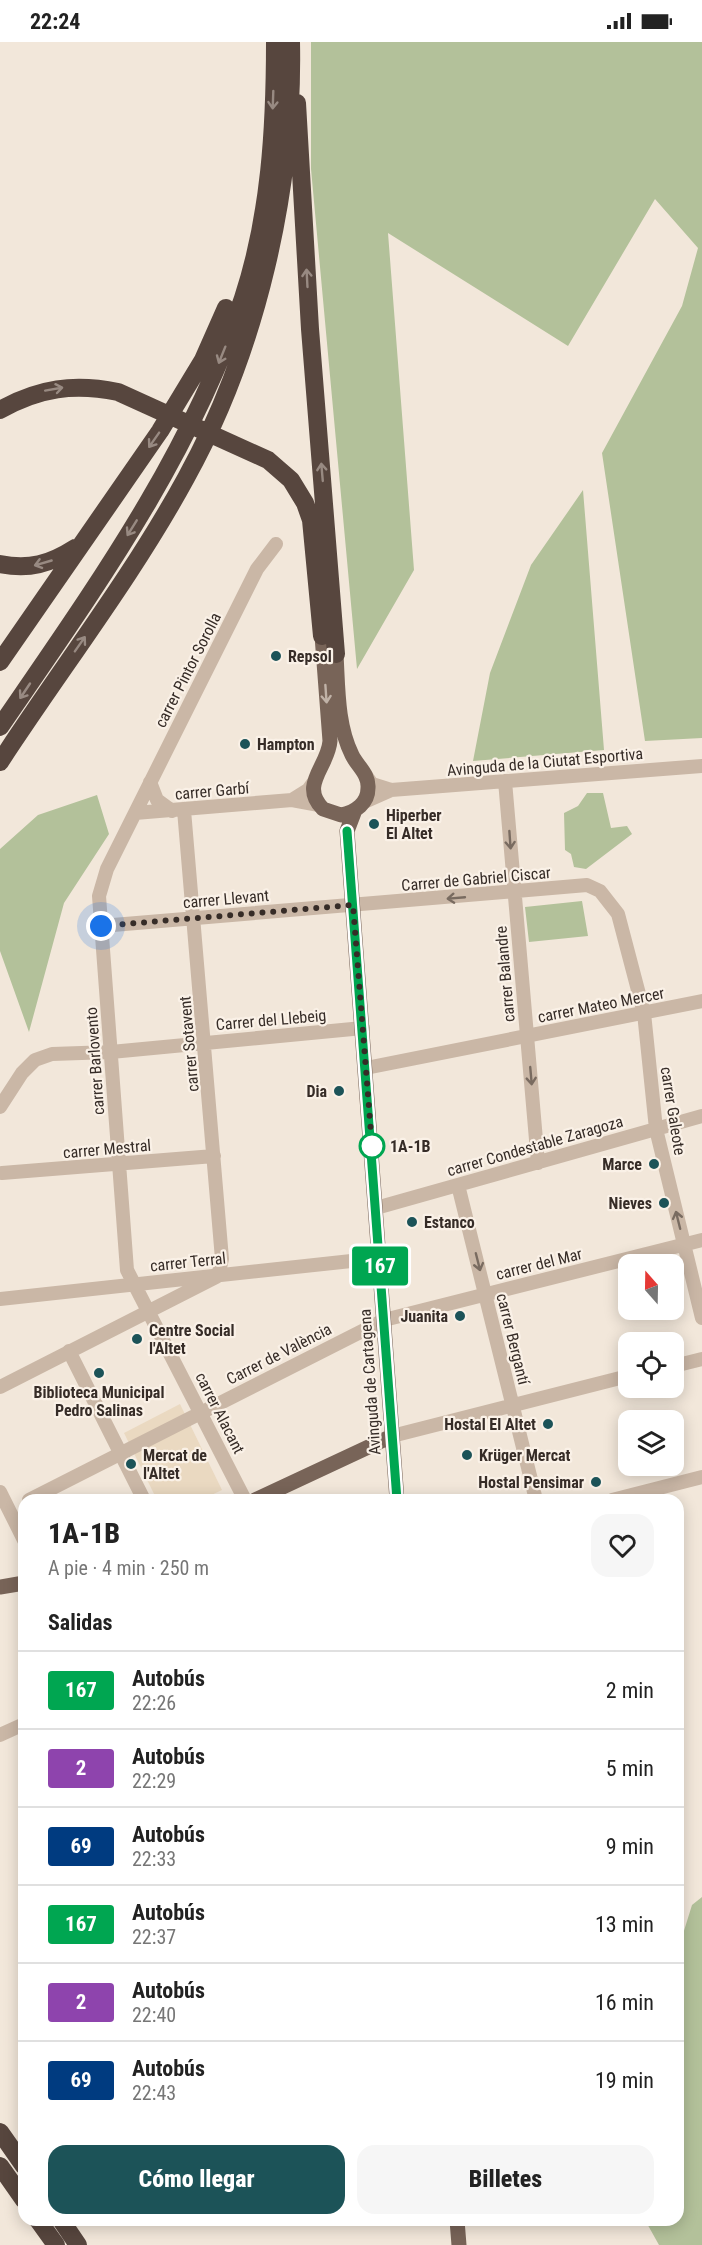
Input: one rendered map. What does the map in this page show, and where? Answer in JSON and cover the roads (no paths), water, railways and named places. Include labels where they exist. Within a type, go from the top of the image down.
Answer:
[{"type":"highway","points":[[0,727],[166,476],[222,355],[243,296],[257,239],[272,151],[286,44]]},
{"type":"highway","points":[[286,44],[300,127],[310,329],[336,654]]},
{"type":"highway","points":[[0,762],[144,549],[187,477],[225,392],[252,319],[272,240],[283,163],[286,44]]},
{"type":"highway","points":[[0,662],[160,431],[197,369],[257,239]]},
{"type":"highway","points":[[0,410],[32,394],[65,387],[99,388],[140,402],[268,460],[291,480],[305,503],[315,544],[322,636]]},
{"type":"highway","points":[[0,564],[21,568],[36,566],[63,556],[81,544]]},
{"type":"highway","points":[[0,2132],[18,2158]]},
{"type":"highway","points":[[0,2166],[18,2192]]},
{"type":"highway","points":[[42,2226],[56,2245]]},
{"type":"highway","points":[[65,2226],[78,2245]]},
{"type":"main road","points":[[322,636],[330,733],[329,748],[324,764],[313,783],[315,798],[319,805],[334,814],[347,831],[369,790],[362,771],[348,746],[342,722],[336,654]]},
{"type":"main road","points":[[324,764],[341,759],[362,771]]},
{"type":"main road","points":[[334,814],[360,806]]},
{"type":"main road","name":"Avinguda de Cartagena","points":[[347,831],[397,1494]]},
{"type":"main road","points":[[268,1494],[392,1436]]},
{"type":"main road","points":[[0,1587],[18,1584]]},
{"type":"main road","points":[[457,2226],[459,2245]]},
{"type":"street","name":"carrer Pintor Sorolla","points":[[135,813],[257,569],[276,544]]},
{"type":"street","name":"Avinguda de la Ciutat Esportiva","points":[[391,790],[702,766]]},
{"type":"street","points":[[362,771],[372,784],[391,790]]},
{"type":"street","points":[[150,782],[157,800],[178,811]]},
{"type":"street","name":"carrer Balandre","points":[[505,782],[538,1163]]},
{"type":"street","points":[[292,801],[308,790],[313,783]]},
{"type":"street","points":[[360,806],[391,790]]},
{"type":"street","name":"carrer Garbí","points":[[135,813],[292,801],[319,805]]},
{"type":"street","name":"carrer Sotavent","points":[[178,811],[195,918],[206,1043],[222,1259],[218,1276]]},
{"type":"street","name":"carrer Barlovento","points":[[135,813],[101,882],[99,896],[127,1270],[149,1310]]},
{"type":"street","name":"Carrer de Gabriel Ciscar","points":[[353,905],[587,885],[600,891]]},
{"type":"street","name":"carrer Galeote","points":[[600,891],[618,914],[644,1013],[656,1130],[702,1318]]},
{"type":"street","name":"carrer Llevant","points":[[101,926],[353,905]]},
{"type":"street","name":"carrer Mateo Mercer","points":[[366,1068],[702,1001]]},
{"type":"street","name":"Carrer del Llebeig","points":[[0,1107],[22,1073],[34,1060],[52,1054],[111,1052],[363,1028]]},
{"type":"street","name":"carrer Condestable Zaragoza","points":[[376,1208],[702,1116]]},
{"type":"street","name":"carrer Mestral","points":[[2,1173],[214,1156]]},
{"type":"street","name":"carrer Bergantí","points":[[458,1185],[535,1494]]},
{"type":"street","name":"carrer del Mar","points":[[384,1320],[702,1240]]},
{"type":"street","name":"carrer Terral","points":[[0,1299],[380,1258]]},
{"type":"street","points":[[0,1387],[218,1276]]},
{"type":"street","name":"carrer Alacant","points":[[149,1310],[242,1494]]},
{"type":"street","name":"Carrer de València","points":[[41,1494],[384,1320]]},
{"type":"street","points":[[69,1351],[141,1494]]},
{"type":"street","points":[[684,1364],[702,1359]]},
{"type":"street","points":[[392,1436],[618,1378]]},
{"type":"street","points":[[635,1494],[702,1477]]},
{"type":"street","points":[[0,1492],[18,1528]]},
{"type":"street","points":[[9,1510],[18,1505]]},
{"type":"street","points":[[0,1735],[18,1727]]},
{"type":"place","name":"Repsol","points":[[276,656]]},
{"type":"place","name":"Hampton","points":[[245,744]]},
{"type":"place","name":"Hiperber El Altet","points":[[374,824]]},
{"type":"place","name":"Dia","points":[[339,1091]]},
{"type":"place","name":"1A-1B","points":[[372,1146]]},
{"type":"place","name":"Marce","points":[[654,1164]]},
{"type":"place","name":"Nieves","points":[[664,1203]]},
{"type":"place","name":"Estanco","points":[[412,1222]]},
{"type":"place","name":"Juanita","points":[[460,1316]]},
{"type":"place","name":"Centre Social l'Altet","points":[[137,1339]]},
{"type":"place","name":"Biblioteca Municipal Pedro Salinas","points":[[99,1373]]},
{"type":"place","name":"Hostal El Altet","points":[[548,1424]]},
{"type":"place","name":"Krüger Mercat","points":[[467,1455]]},
{"type":"place","name":"Mercat de l'Altet","points":[[131,1464]]},
{"type":"place","name":"Hostal Pensimar","points":[[596,1482]]}]
